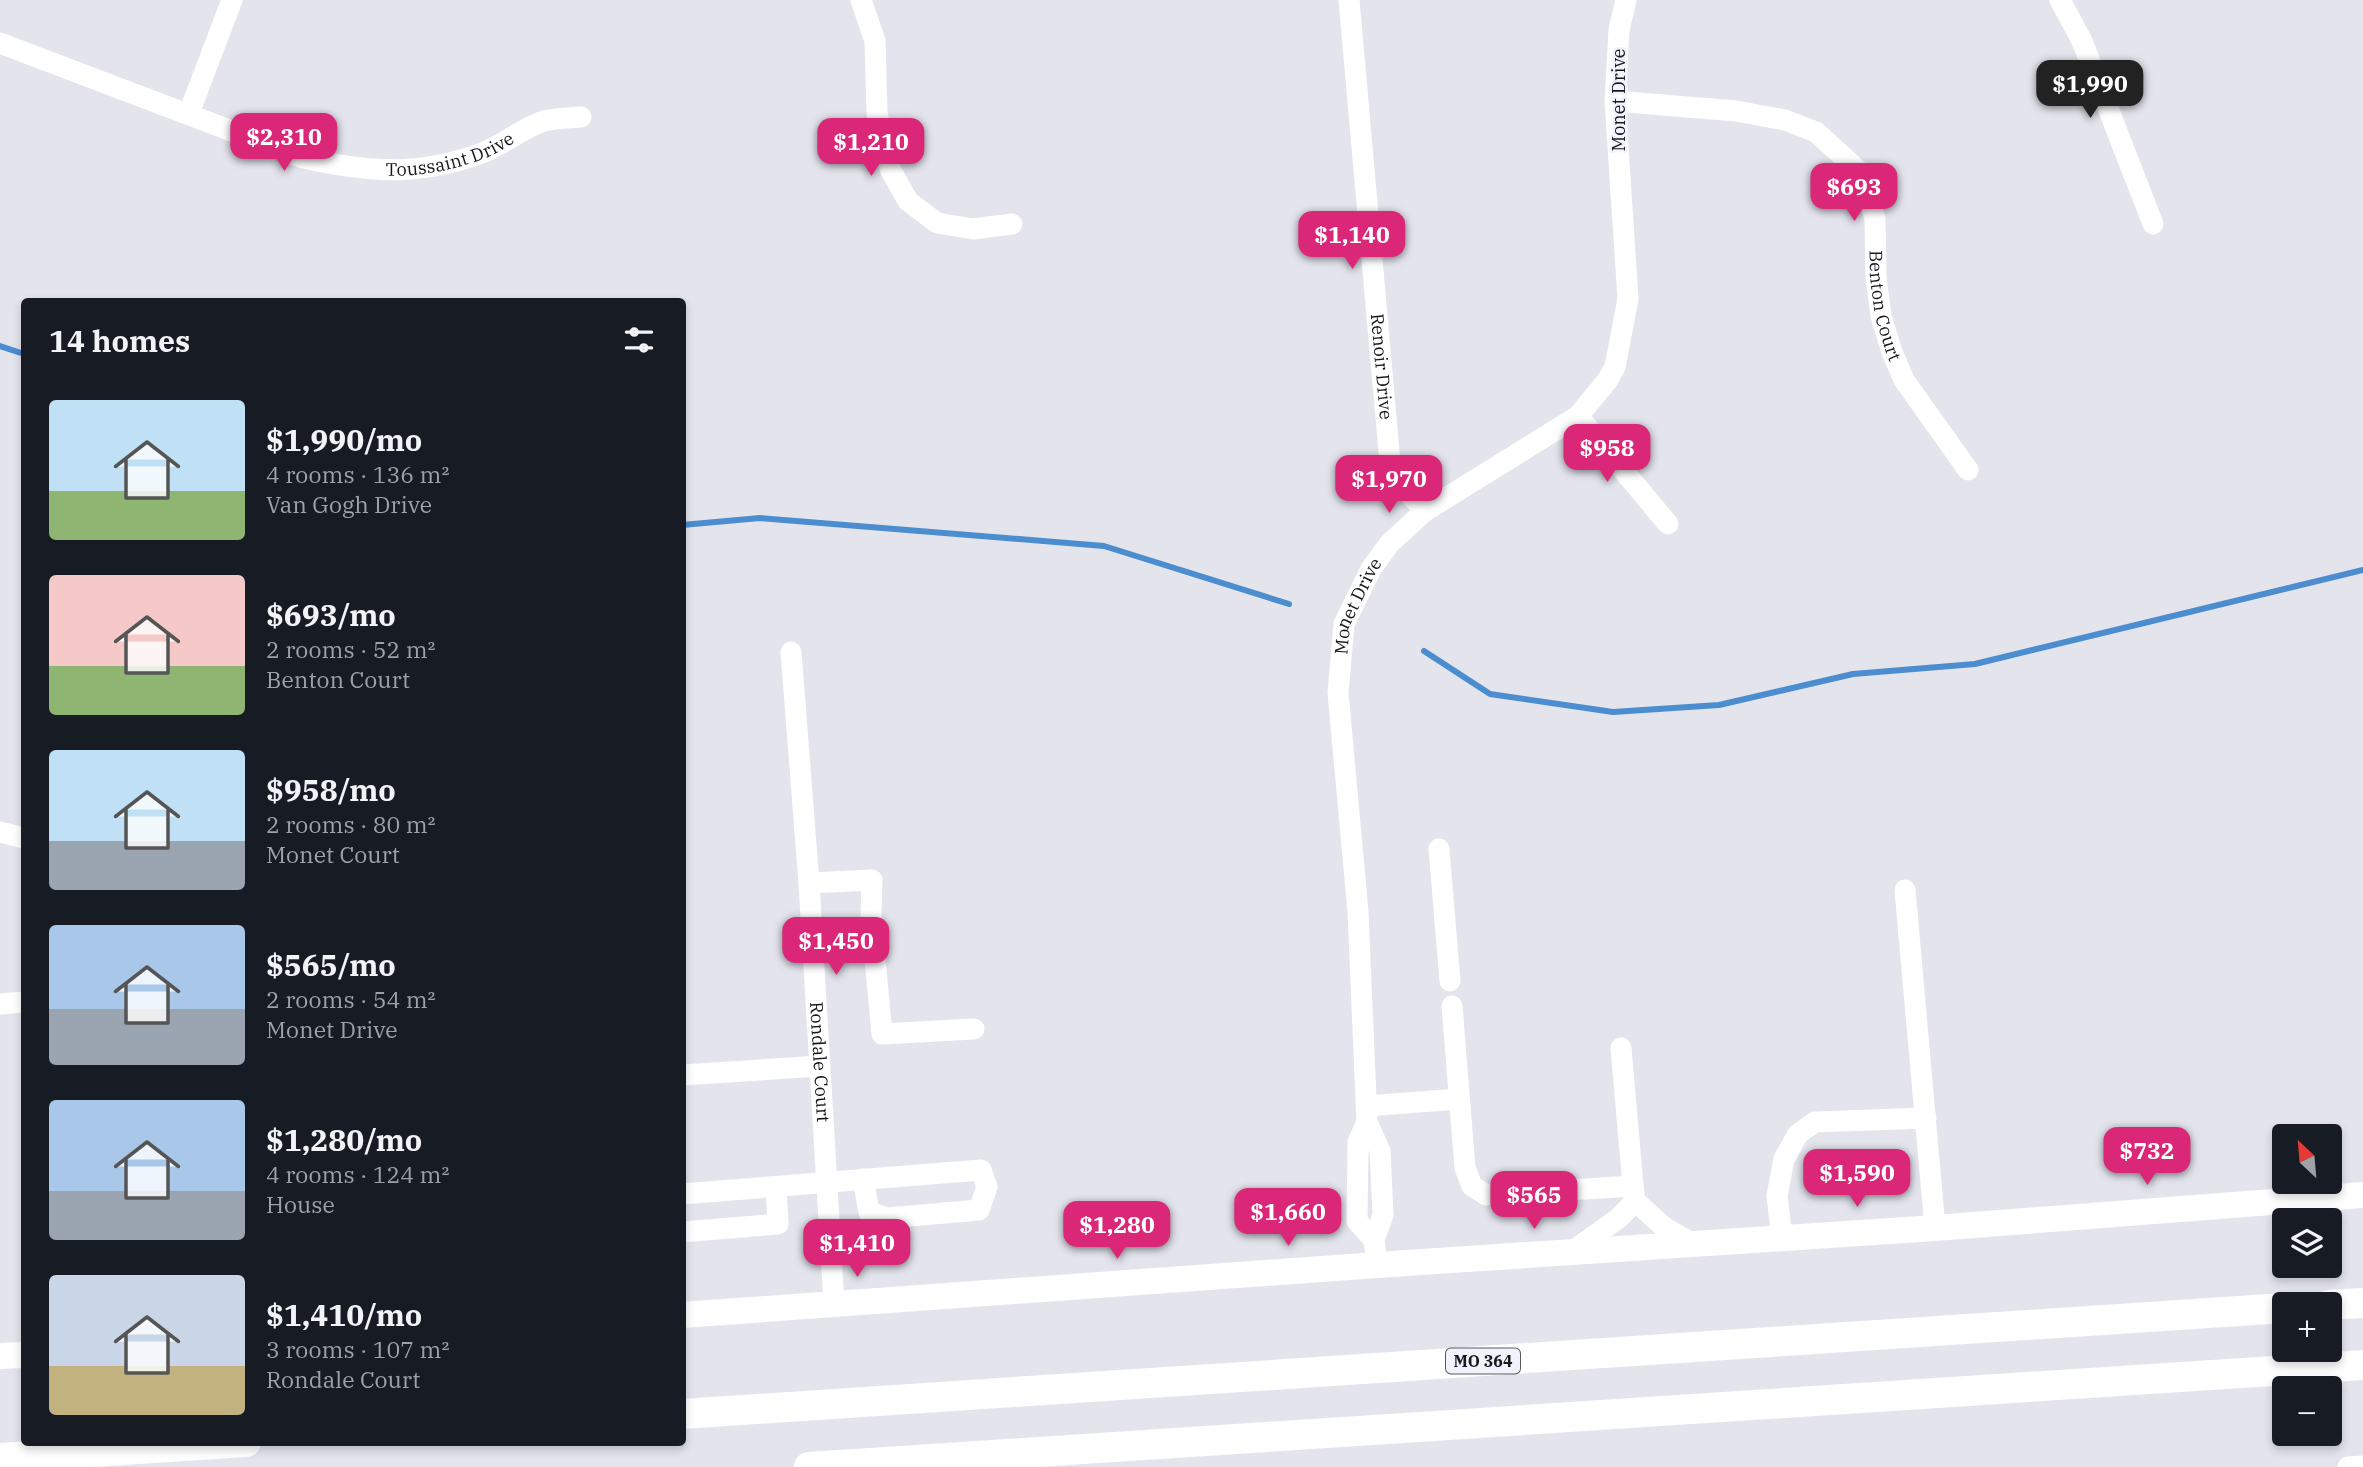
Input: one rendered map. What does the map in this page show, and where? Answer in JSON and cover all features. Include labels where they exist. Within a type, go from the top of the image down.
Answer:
[{"type":"highway","points":[[2342,1304],[2363,1303]]},
{"type":"highway","name":"MO 364","points":[[686,1414],[2272,1309]]},
{"type":"highway","points":[[809,1467],[2363,1365]]},
{"type":"highway","points":[[0,1458],[184,1446]]},
{"type":"main road","points":[[686,1315],[834,1304],[1376,1253],[1571,1252],[1935,1228],[2363,1195]]},
{"type":"main road","points":[[0,1356],[21,1355]]},
{"type":"street","points":[[189,113],[232,0]]},
{"type":"street","points":[[861,0],[875,41],[877,113],[890,169],[908,201],[937,223],[973,229],[1012,225]]},
{"type":"street","name":"Renoir Drive","points":[[1349,0],[1391,474],[1424,511]]},
{"type":"street","name":"Monet Drive","points":[[1376,1253],[1357,1221],[1358,1142],[1366,1114],[1358,912],[1338,693],[1344,624],[1371,569],[1382,553],[1424,511],[1578,416],[1607,381],[1615,366],[1629,299],[1615,101],[1619,30],[1626,0]]},
{"type":"street","points":[[2060,0],[2082,41],[2153,224]]},
{"type":"street","name":"Toussaint Drive","points":[[0,43],[303,158],[351,168],[410,170],[450,164],[485,152],[543,121],[581,117]]},
{"type":"street","name":"Benton Court","points":[[1615,101],[1736,111],[1785,120],[1816,132],[1861,173],[1875,219],[1876,277],[1881,316],[1892,352],[1905,380],[1968,470]]},
{"type":"street","points":[[1578,416],[1668,524]]},
{"type":"street","name":"Rondale Court","points":[[791,653],[809,883],[834,1304]]},
{"type":"street","points":[[0,832],[21,837]]},
{"type":"street","points":[[1438,849],[1450,981]]},
{"type":"street","points":[[809,883],[872,880],[871,916],[882,1034],[974,1029]]},
{"type":"street","points":[[1905,890],[1935,1228]]},
{"type":"street","points":[[0,1004],[21,1002]]},
{"type":"street","points":[[1452,1006],[1465,1168],[1472,1186],[1486,1195],[1634,1194],[1664,1227],[1693,1244]]},
{"type":"street","points":[[1571,1252],[1619,1218],[1634,1194],[1621,1048]]},
{"type":"street","points":[[686,1075],[820,1066]]},
{"type":"street","points":[[1366,1114],[1459,1100]]},
{"type":"street","points":[[1782,1238],[1777,1196],[1784,1159],[1798,1134],[1815,1122],[1926,1118]]},
{"type":"street","points":[[686,1194],[863,1178],[981,1170],[987,1187],[979,1210],[887,1218],[869,1212],[863,1178]]},
{"type":"street","points":[[686,1232],[778,1224],[775,1186]]},
{"type":"street","points":[[2348,1467],[2363,1466]]},
{"type":"waterway","points":[[0,346],[21,353]]},
{"type":"waterway","points":[[686,525],[760,518],[1104,546],[1289,604]]},
{"type":"waterway","points":[[1424,651],[1490,694],[1613,712],[1719,705],[1853,674],[1975,664],[2363,570]]}]
